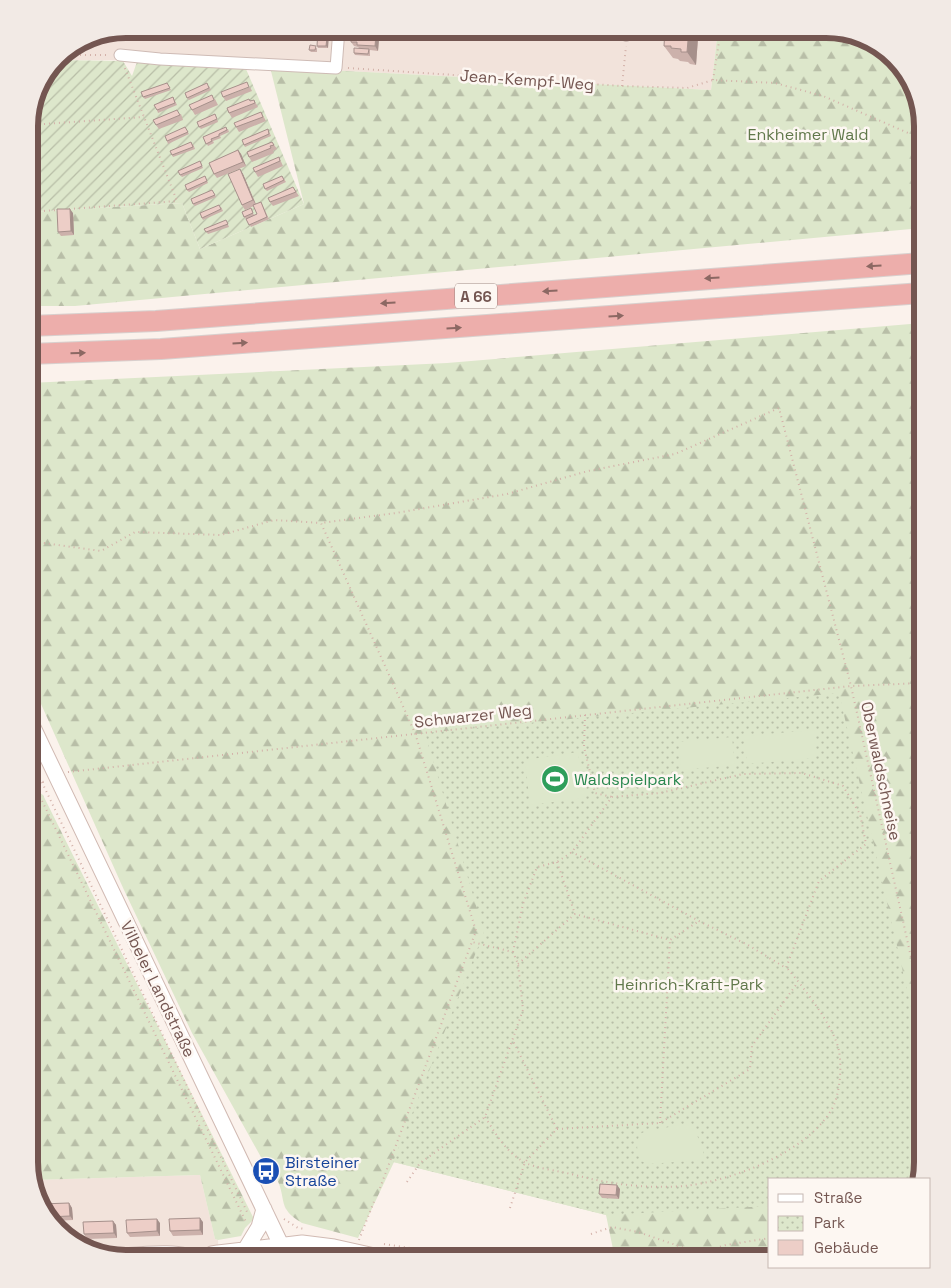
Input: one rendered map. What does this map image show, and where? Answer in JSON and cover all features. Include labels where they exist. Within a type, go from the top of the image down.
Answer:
[{"type":"highway","name":"A 66","points":[[38,326],[156,321],[914,264]]},
{"type":"highway","name":"A 66","points":[[38,354],[161,349],[914,294]]},
{"type":"main road","name":"Vilbeler Landstraße","points":[[38,738],[284,1250]]},
{"type":"main road","points":[[245,1250],[257,1232],[264,1209]]},
{"type":"main road","points":[[264,1209],[287,1231],[314,1244]]},
{"type":"main road","points":[[289,1250],[296,1244],[314,1244],[344,1250]]},
{"type":"street","points":[[120,55],[160,59],[336,68],[338,38]]},
{"type":"path","points":[[622,86],[626,38]]},
{"type":"path","points":[[713,80],[720,38]]},
{"type":"path","points":[[68,209],[177,201],[120,55],[74,54]]},
{"type":"path","name":"Jean-Kempf-Weg","points":[[336,68],[622,86],[687,88],[713,80],[776,83],[814,93],[914,136]]},
{"type":"path","points":[[38,124],[144,117]]},
{"type":"path","points":[[38,211],[59,210]]},
{"type":"path","name":"Oberwaldschneise","points":[[321,523],[396,513],[507,494],[588,471],[676,454],[779,408],[851,686],[914,971]]},
{"type":"path","points":[[38,542],[101,551],[135,532],[220,535],[274,520],[321,523],[415,734],[476,931],[380,1188]]},
{"type":"path","name":"Schwarzer Weg","points":[[38,784],[67,772],[851,686],[914,683]]},
{"type":"path","points":[[585,715],[584,747],[595,793],[612,797],[660,793],[743,774],[802,773],[843,786],[860,814],[866,844],[819,881],[786,968]]},
{"type":"path","points":[[38,774],[257,1232]]},
{"type":"path","points":[[38,791],[247,1225],[257,1232]]},
{"type":"path","points":[[407,1182],[420,1163],[485,1117],[523,1010],[518,964],[513,952],[523,904],[537,866],[557,862],[572,852],[612,797]]},
{"type":"path","points":[[485,1117],[502,1144],[525,1162],[605,1183],[664,1186],[692,1184],[740,1173],[764,1164],[800,1142],[832,1109],[836,1098],[840,1073],[840,1052],[834,1033],[786,968],[748,945],[699,921],[572,852]]},
{"type":"path","points":[[557,862],[575,914]]},
{"type":"path","points":[[575,914],[670,940],[699,921]]},
{"type":"path","points":[[518,964],[575,914]]},
{"type":"path","points":[[660,1123],[670,940]]},
{"type":"path","points":[[472,942],[513,952]]},
{"type":"path","points":[[510,1208],[525,1162],[557,1129],[660,1123],[750,1069],[752,1046],[798,982]]},
{"type":"path","points":[[512,1039],[557,1129]]},
{"type":"path","points":[[359,1240],[375,1199]]},
{"type":"path","points":[[285,1219],[294,1226],[303,1229]]},
{"type":"path","points":[[591,1234],[612,1227],[638,1232],[690,1250]]},
{"type":"path","points":[[709,1250],[726,1245],[768,1238]]},
{"type":"path","points":[[378,1243],[423,1250]]},
{"type":"shaded area","points":[[114,38],[717,38],[711,90],[124,60],[66,60],[81,49],[97,42]]},
{"type":"shaded area","points":[[200,1175],[215,1239],[218,1240],[219,1250],[114,1250],[102,1248],[76,1236],[59,1221],[47,1202],[39,1180]]},
{"type":"green space","name":"Enkheimer Wald","points":[[717,38],[832,38],[849,40],[870,49],[888,63],[899,76],[912,108],[914,125],[914,229],[75,306],[38,306],[38,211],[182,203],[200,249],[304,204],[270,67],[711,90]]},
{"type":"green space","points":[[66,60],[123,61],[132,76],[137,62],[246,69],[304,204],[200,249],[182,203],[38,211],[38,119],[40,102],[47,86]]},
{"type":"green space","points":[[914,324],[913,1174],[912,1178],[768,1178],[768,1250],[613,1250],[606,1215],[394,1162],[358,1238],[302,1223],[294,1218],[284,1204],[276,1176],[262,1159],[192,1033],[124,890],[38,697],[38,383],[447,363]]},
{"type":"green space","name":"Heinrich-Kraft-Park","points":[[839,693],[914,1020],[914,1163],[912,1178],[768,1178],[768,1206],[606,1215],[393,1162],[484,932],[425,733]]},
{"type":"green space","points":[[814,730],[816,758],[747,764],[744,736]]},
{"type":"green space","points":[[732,737],[735,765],[681,770],[679,742]]},
{"type":"green space","name":"Waldspielpark","points":[[578,752],[585,798],[530,805],[525,760]]},
{"type":"green space","points":[[38,792],[43,795],[254,1219],[245,1228],[241,1236],[215,1239],[200,1175],[39,1180]]},
{"type":"green space","points":[[684,1124],[692,1129],[699,1139],[702,1145],[703,1160],[648,1164],[641,1161],[637,1148],[640,1134]]},
{"type":"building","points":[[318,38],[327,38],[326,46],[317,46]]},
{"type":"building","points":[[351,38],[376,38],[375,46],[357,45],[357,42],[351,42]]},
{"type":"building","points":[[664,38],[688,38],[687,52],[681,52],[681,49],[671,48],[671,46],[664,46]]},
{"type":"building","points":[[310,45],[316,46],[315,50],[309,50]]},
{"type":"building","points":[[354,48],[369,49],[368,54],[354,53]]},
{"type":"building","points":[[247,82],[249,87],[223,97],[221,92]]},
{"type":"building","points":[[167,83],[170,88],[143,97],[141,92]]},
{"type":"building","points":[[207,83],[209,88],[187,98],[185,93]]},
{"type":"building","points":[[212,95],[214,100],[192,110],[189,105]]},
{"type":"building","points":[[173,97],[175,103],[157,110],[154,105]]},
{"type":"building","points":[[249,99],[250,101],[254,100],[255,103],[229,113],[227,108]]},
{"type":"building","points":[[177,110],[180,115],[156,125],[153,120]]},
{"type":"building","points":[[261,112],[263,117],[236,127],[234,123]]},
{"type":"building","points":[[215,114],[217,119],[199,127],[197,122]]},
{"type":"building","points":[[185,127],[188,132],[167,141],[165,136]]},
{"type":"building","points":[[226,127],[227,130],[206,144],[203,137]]},
{"type":"building","points":[[268,129],[269,134],[244,145],[242,140]]},
{"type":"building","points":[[191,142],[193,147],[172,155],[170,151]]},
{"type":"building","points":[[272,142],[274,145],[270,146],[271,148],[249,157],[247,152]]},
{"type":"building","points":[[238,150],[243,162],[214,174],[209,163]]},
{"type":"building","points":[[279,157],[280,161],[255,172],[253,168]]},
{"type":"building","points":[[200,161],[202,166],[180,175],[178,171]]},
{"type":"building","points":[[240,169],[253,200],[242,205],[228,174]]},
{"type":"building","points":[[205,176],[207,181],[187,190],[185,185]]},
{"type":"building","points":[[282,176],[284,180],[265,189],[263,184]]},
{"type":"building","points":[[293,187],[296,192],[270,202],[268,198]]},
{"type":"building","points":[[212,190],[215,195],[193,204],[191,199]]},
{"type":"building","points":[[261,202],[267,217],[249,225],[246,219],[257,214],[253,205]]},
{"type":"building","points":[[219,205],[221,209],[202,218],[200,213]]},
{"type":"building","points":[[251,208],[253,213],[244,217],[242,212]]},
{"type":"building","points":[[57,209],[70,209],[71,231],[58,232]]},
{"type":"building","points":[[226,220],[228,224],[206,232],[204,229]]},
{"type":"building","points":[[600,1184],[617,1185],[616,1195],[599,1194]]},
{"type":"building","points":[[69,1203],[70,1216],[56,1217],[48,1204]]},
{"type":"building","points":[[200,1218],[200,1230],[170,1231],[169,1219]]},
{"type":"building","points":[[157,1219],[157,1231],[127,1233],[126,1220]]},
{"type":"building","points":[[113,1221],[114,1233],[84,1234],[83,1222]]},
{"type":"place","name":"Waldspielpark","points":[[555,779]]},
{"type":"place","name":"Birsteiner Straße","points":[[266,1171]]}]
